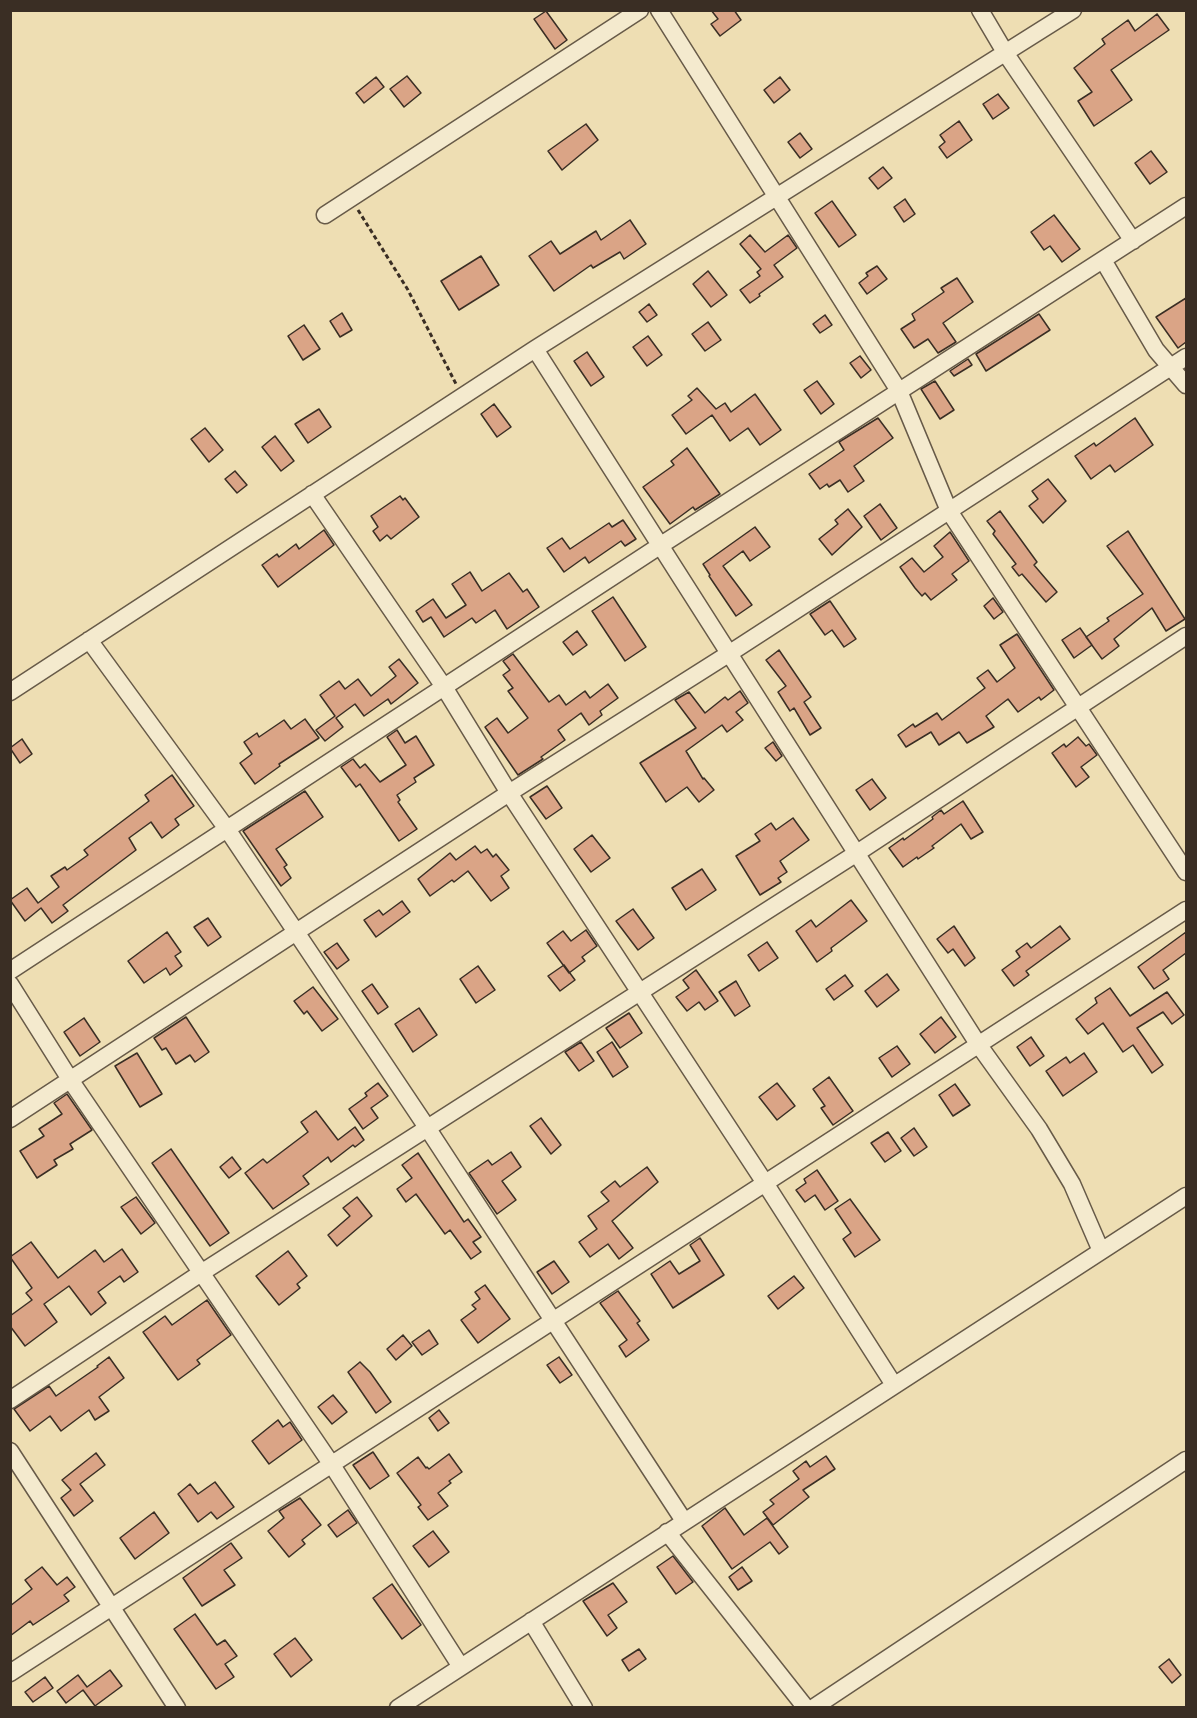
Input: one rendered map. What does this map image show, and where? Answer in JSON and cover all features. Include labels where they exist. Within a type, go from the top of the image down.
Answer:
[{"type":"street","points":[[325,215],[640,10]]},
{"type":"street","points":[[659,10],[899,391],[949,511],[1186,872]]},
{"type":"street","points":[[980,10],[1006,54],[1133,241]]},
{"type":"street","points":[[10,692],[535,349],[1073,10]]},
{"type":"street","points":[[10,972],[661,545],[1186,206]]},
{"type":"street","points":[[1103,260],[1156,350],[1186,385]]},
{"type":"street","points":[[535,349],[978,1044],[1039,1130],[1072,1184],[1101,1251]]},
{"type":"street","points":[[10,1119],[509,793],[730,653],[1186,357]]},
{"type":"street","points":[[312,494],[444,687],[509,793],[765,1183],[894,1385]]},
{"type":"street","points":[[10,1400],[201,1273],[857,853],[1186,636]]},
{"type":"street","points":[[90,640],[227,829],[428,1129],[684,1521]]},
{"type":"street","points":[[10,1673],[112,1609],[1186,910]]},
{"type":"street","points":[[10,984],[70,1081],[332,1465],[461,1666]]},
{"type":"street","points":[[398,1707],[1186,1196]]},
{"type":"street","points":[[10,1451],[177,1707]]},
{"type":"street","points":[[813,1707],[1186,1460]]},
{"type":"street","points":[[667,1532],[806,1707]]},
{"type":"street","points":[[531,1621],[584,1707]]},
{"type":"path","points":[[351,198],[408,290],[463,396]]},
{"type":"building","points":[[711,10],[734,10],[741,20],[720,36],[711,24],[718,19]]},
{"type":"building","points":[[546,11],[567,40],[555,49],[534,19]]},
{"type":"building","points":[[1157,14],[1169,30],[1111,70],[1132,100],[1094,126],[1078,101],[1092,92],[1074,68],[1105,44],[1102,39],[1128,20],[1135,31]]},
{"type":"building","points":[[407,76],[421,93],[404,107],[390,89]]},
{"type":"building","points":[[376,77],[384,87],[364,103],[356,93]]},
{"type":"building","points":[[780,77],[790,90],[774,103],[764,90]]},
{"type":"building","points":[[998,94],[1009,108],[993,119],[983,104]]},
{"type":"building","points":[[959,121],[972,140],[947,158],[939,147],[945,142],[940,135]]},
{"type":"building","points":[[586,124],[598,140],[562,170],[548,151]]},
{"type":"building","points":[[800,133],[812,149],[800,158],[788,142]]},
{"type":"building","points":[[1151,151],[1167,172],[1150,184],[1135,163]]},
{"type":"building","points":[[883,167],[892,178],[878,189],[869,178]]},
{"type":"building","points":[[905,199],[915,214],[904,222],[894,207]]},
{"type":"building","points":[[832,201],[856,235],[839,247],[815,213]]},
{"type":"building","points":[[1054,215],[1080,249],[1062,262],[1050,246],[1044,250],[1031,232]]},
{"type":"building","points":[[630,220],[646,244],[624,259],[620,252],[593,268],[591,265],[554,291],[529,256],[551,241],[560,254],[596,231],[601,240]]},
{"type":"building","points":[[750,235],[765,252],[788,235],[797,248],[774,265],[783,277],[750,303],[740,290],[760,276],[757,272],[761,269],[740,244]]},
{"type":"building","points":[[481,256],[499,285],[459,310],[441,281]]},
{"type":"building","points":[[877,266],[887,279],[867,294],[859,283],[868,276],[866,273]]},
{"type":"building","points":[[708,271],[727,295],[711,307],[693,284]]},
{"type":"building","points":[[957,278],[973,302],[943,323],[956,342],[938,353],[928,339],[914,348],[901,329],[915,320],[912,314],[944,292],[941,288]]},
{"type":"building","points":[[1186,298],[1186,342],[1178,348],[1156,317]]},
{"type":"building","points":[[649,304],[657,315],[647,322],[639,312]]},
{"type":"building","points":[[342,313],[352,330],[340,337],[330,321]]},
{"type":"building","points":[[1039,314],[1050,330],[986,371],[976,354]]},
{"type":"building","points":[[825,315],[832,325],[820,333],[813,324]]},
{"type":"building","points":[[708,322],[721,340],[705,351],[692,334]]},
{"type":"building","points":[[304,325],[320,349],[303,360],[288,336]]},
{"type":"building","points":[[648,336],[662,355],[647,366],[633,347]]},
{"type":"building","points":[[587,352],[604,377],[591,386],[574,361]]},
{"type":"building","points":[[860,356],[871,370],[861,378],[850,363]]},
{"type":"building","points":[[968,359],[972,365],[954,376],[950,371]]},
{"type":"building","points":[[817,381],[834,404],[821,414],[804,390]]},
{"type":"building","points":[[935,381],[954,410],[940,419],[921,389]]},
{"type":"building","points":[[697,388],[716,409],[725,403],[731,412],[755,394],[781,430],[760,445],[748,428],[730,441],[712,415],[686,434],[672,415],[692,400],[688,396]]},
{"type":"building","points":[[494,404],[511,427],[497,437],[481,414]]},
{"type":"building","points":[[319,409],[331,427],[308,443],[295,424]]},
{"type":"building","points":[[878,418],[893,438],[854,466],[864,481],[848,492],[840,480],[829,487],[827,484],[820,489],[809,474],[844,450],[839,442]]},
{"type":"building","points":[[1135,418],[1153,445],[1115,472],[1110,465],[1091,479],[1075,456],[1094,443],[1096,446]]},
{"type":"building","points":[[205,428],[223,450],[209,462],[191,439]]},
{"type":"building","points":[[275,436],[294,461],[281,471],[262,447]]},
{"type":"building","points":[[687,448],[720,494],[695,510],[693,507],[670,524],[643,487],[674,465],[671,461]]},
{"type":"building","points":[[235,471],[247,485],[237,493],[225,479]]},
{"type":"building","points":[[1048,479],[1066,501],[1043,523],[1029,506],[1038,499],[1032,491]]},
{"type":"building","points":[[400,496],[403,500],[405,498],[419,517],[391,539],[387,535],[380,541],[373,531],[378,527],[371,516]]},
{"type":"building","points":[[880,504],[897,528],[881,540],[864,516]]},
{"type":"building","points":[[848,509],[862,527],[832,555],[819,539],[838,524],[835,520]]},
{"type":"building","points":[[1000,511],[1037,562],[1034,565],[1057,592],[1046,602],[1022,574],[1019,576],[1012,567],[1016,564],[993,534],[995,531],[987,521]]},
{"type":"building","points":[[623,520],[636,539],[625,546],[621,541],[589,563],[585,557],[564,572],[547,548],[562,538],[570,549],[609,523],[612,527]]},
{"type":"building","points":[[755,527],[770,547],[750,561],[743,551],[723,566],[752,605],[736,616],[703,564]]},
{"type":"building","points":[[324,530],[334,545],[278,587],[262,565],[277,554],[279,557],[296,544],[299,549]]},
{"type":"building","points":[[1128,531],[1185,619],[1166,631],[1152,608],[1114,639],[1119,646],[1102,659],[1086,637],[1109,621],[1107,618],[1143,594],[1107,546]]},
{"type":"building","points":[[950,532],[969,561],[952,574],[957,580],[931,600],[925,593],[922,596],[900,567],[912,558],[924,572],[943,557],[934,546]]},
{"type":"building","points":[[470,572],[482,591],[509,573],[523,592],[527,589],[539,607],[507,629],[495,610],[476,623],[472,618],[444,637],[431,617],[423,622],[416,611],[433,599],[446,618],[466,605],[452,584]]},
{"type":"building","points":[[613,597],[646,647],[625,661],[592,611]]},
{"type":"building","points":[[993,598],[1003,612],[994,619],[984,606]]},
{"type":"building","points":[[830,601],[856,639],[844,647],[832,630],[825,635],[810,614]]},
{"type":"building","points":[[1080,628],[1092,645],[1074,658],[1062,640]]},
{"type":"building","points":[[577,631],[587,645],[573,655],[563,642]]},
{"type":"building","points":[[1017,634],[1054,690],[1041,700],[1039,697],[1018,712],[1008,699],[986,716],[994,727],[967,743],[959,732],[939,745],[931,732],[906,747],[898,735],[913,724],[915,727],[937,713],[942,720],[985,688],[977,678],[988,670],[997,682],[1015,668],[1000,645]]},
{"type":"building","points":[[779,650],[811,697],[804,702],[821,728],[810,735],[794,708],[790,711],[778,692],[786,686],[766,660]]},
{"type":"building","points":[[513,654],[549,702],[559,695],[566,705],[585,691],[590,698],[608,684],[618,698],[600,711],[602,715],[589,725],[581,713],[558,730],[565,740],[541,757],[543,759],[518,775],[485,727],[497,718],[508,733],[528,718],[508,691],[513,688],[503,675],[510,670],[503,661]]},
{"type":"building","points":[[399,659],[418,683],[391,704],[388,699],[364,716],[355,704],[336,718],[343,727],[325,741],[316,730],[335,716],[320,695],[339,681],[345,689],[358,679],[371,696],[396,676],[389,667]]},
{"type":"building","points":[[740,691],[748,703],[736,712],[743,720],[727,732],[722,725],[686,751],[703,779],[714,790],[699,802],[687,787],[666,802],[640,763],[696,728],[675,700],[689,692],[705,713],[725,697],[728,700]]},
{"type":"building","points":[[305,719],[319,738],[279,764],[280,766],[255,784],[240,763],[252,754],[244,742],[257,733],[259,737],[284,720],[291,729]]},
{"type":"building","points":[[397,730],[405,743],[416,736],[434,765],[414,778],[416,782],[397,795],[400,800],[398,802],[417,829],[399,841],[360,784],[356,787],[341,767],[353,759],[360,768],[365,764],[380,782],[406,765],[387,737]]},
{"type":"building","points":[[1078,737],[1086,746],[1089,744],[1097,755],[1081,767],[1089,777],[1076,787],[1052,753],[1064,744],[1066,747]]},
{"type":"building","points":[[22,739],[32,754],[20,763],[10,748]]},
{"type":"building","points":[[773,742],[782,756],[776,761],[765,748]]},
{"type":"building","points":[[172,775],[194,806],[175,819],[179,825],[162,838],[151,822],[129,838],[136,850],[63,905],[68,911],[52,923],[41,908],[25,921],[10,900],[27,888],[38,903],[59,887],[51,876],[65,867],[67,870],[88,855],[84,850],[149,801],[145,795]]},
{"type":"building","points":[[872,779],[886,798],[870,810],[856,790]]},
{"type":"building","points":[[547,786],[562,808],[546,819],[530,797]]},
{"type":"building","points":[[305,791],[323,817],[276,849],[287,865],[284,867],[291,878],[281,886],[243,831]]},
{"type":"building","points":[[963,801],[983,832],[971,839],[961,824],[932,846],[934,848],[903,867],[889,848],[933,819],[932,817],[941,810],[944,814]]},
{"type":"building","points":[[793,818],[809,840],[780,861],[787,872],[778,878],[781,882],[760,895],[736,856],[760,841],[755,834],[771,823],[776,830]]},
{"type":"building","points":[[592,835],[610,858],[591,872],[574,849]]},
{"type":"building","points":[[475,846],[481,853],[487,849],[493,857],[496,854],[509,870],[501,876],[509,888],[491,901],[468,871],[430,896],[418,879],[450,853],[456,860]]},
{"type":"building","points":[[702,869],[716,890],[686,910],[672,888]]},
{"type":"building","points":[[851,900],[867,921],[831,948],[832,951],[817,962],[796,931],[811,920],[816,927]]},
{"type":"building","points":[[402,901],[410,912],[376,937],[364,920],[379,910],[383,915]]},
{"type":"building","points":[[633,909],[654,938],[638,950],[616,921]]},
{"type":"building","points":[[208,918],[221,937],[208,946],[194,927]]},
{"type":"building","points":[[954,926],[975,958],[965,966],[953,949],[948,953],[937,939]]},
{"type":"building","points":[[1060,926],[1070,939],[1026,971],[1029,975],[1014,986],[1002,970],[1020,957],[1016,951],[1027,943],[1031,948]]},
{"type":"building","points":[[586,930],[597,946],[582,957],[585,961],[569,973],[547,943],[563,931],[571,941]]},
{"type":"building","points":[[167,932],[181,952],[175,956],[182,966],[170,975],[166,968],[144,983],[128,961]]},
{"type":"building","points":[[1186,932],[1186,953],[1163,970],[1169,979],[1154,989],[1138,967]]},
{"type":"building","points":[[767,942],[778,958],[759,971],[748,955]]},
{"type":"building","points":[[337,943],[349,960],[337,969],[324,952]]},
{"type":"building","points":[[564,965],[575,980],[560,991],[548,976]]},
{"type":"building","points":[[478,966],[495,990],[476,1003],[460,979]]},
{"type":"building","points":[[696,970],[718,1001],[705,1010],[699,1002],[687,1011],[676,997],[689,988],[683,980]]},
{"type":"building","points":[[887,974],[899,990],[877,1007],[865,991]]},
{"type":"building","points":[[845,975],[853,986],[834,1000],[826,989]]},
{"type":"building","points":[[736,981],[750,1006],[735,1016],[719,992]]},
{"type":"building","points":[[372,984],[388,1007],[378,1014],[362,991]]},
{"type":"building","points":[[313,987],[338,1019],[322,1031],[307,1011],[304,1014],[294,1001]]},
{"type":"building","points":[[1110,988],[1130,1016],[1167,992],[1184,1015],[1172,1024],[1163,1012],[1137,1028],[1163,1065],[1152,1073],[1133,1045],[1123,1052],[1103,1023],[1088,1034],[1076,1019],[1097,1003],[1095,998]]},
{"type":"building","points":[[419,1008],[437,1035],[413,1052],[395,1024]]},
{"type":"building","points":[[629,1013],[642,1033],[620,1048],[606,1028]]},
{"type":"building","points":[[186,1017],[209,1052],[195,1062],[190,1055],[176,1064],[166,1048],[162,1050],[154,1038]]},
{"type":"building","points":[[941,1017],[956,1037],[935,1053],[920,1034]]},
{"type":"building","points":[[84,1018],[100,1042],[80,1056],[64,1032]]},
{"type":"building","points":[[1031,1037],[1044,1056],[1030,1066],[1017,1047]]},
{"type":"building","points":[[581,1042],[594,1061],[579,1071],[565,1052]]},
{"type":"building","points":[[612,1042],[628,1067],[613,1077],[597,1052]]},
{"type":"building","points":[[897,1046],[910,1064],[892,1077],[879,1058]]},
{"type":"building","points":[[137,1053],[162,1094],[140,1107],[115,1066]]},
{"type":"building","points":[[1084,1053],[1097,1072],[1063,1096],[1046,1071],[1066,1057],[1070,1063]]},
{"type":"building","points":[[829,1077],[853,1111],[833,1125],[821,1108],[825,1106],[813,1089]]},
{"type":"building","points":[[378,1083],[388,1096],[371,1108],[378,1118],[363,1129],[349,1109],[367,1096],[365,1093]]},
{"type":"building","points":[[777,1083],[795,1106],[777,1120],[759,1097]]},
{"type":"building","points":[[955,1084],[970,1105],[953,1116],[939,1095]]},
{"type":"building","points":[[67,1094],[92,1130],[70,1144],[73,1149],[54,1160],[57,1165],[37,1178],[20,1151],[44,1136],[39,1129],[62,1114],[54,1103]]},
{"type":"building","points":[[316,1111],[338,1140],[355,1127],[364,1140],[355,1147],[353,1145],[331,1162],[328,1157],[303,1176],[309,1184],[273,1209],[245,1173],[263,1159],[267,1163],[308,1132],[301,1122]]},
{"type":"building","points":[[541,1118],[561,1145],[551,1154],[530,1126]]},
{"type":"building","points":[[914,1128],[927,1147],[914,1156],[901,1138]]},
{"type":"building","points":[[888,1132],[901,1151],[885,1162],[871,1143]]},
{"type":"building","points":[[171,1149],[229,1233],[210,1246],[152,1163]]},
{"type":"building","points":[[511,1152],[521,1167],[502,1181],[516,1200],[497,1214],[469,1173],[488,1160],[492,1165]]},
{"type":"building","points":[[418,1153],[464,1222],[468,1219],[481,1237],[473,1242],[481,1252],[471,1259],[450,1230],[445,1234],[416,1194],[406,1202],[397,1189],[412,1178],[402,1165]]},
{"type":"building","points":[[232,1157],[241,1169],[229,1178],[220,1167]]},
{"type":"building","points":[[647,1167],[658,1182],[612,1221],[633,1248],[619,1259],[608,1244],[590,1257],[579,1242],[597,1229],[588,1216],[609,1201],[601,1192],[615,1181],[620,1187]]},
{"type":"building","points":[[817,1170],[838,1201],[825,1210],[815,1195],[805,1202],[796,1190],[806,1183],[804,1179]]},
{"type":"building","points":[[136,1197],[155,1223],[141,1234],[121,1207]]},
{"type":"building","points":[[357,1197],[372,1216],[337,1246],[328,1235],[350,1216],[343,1208]]},
{"type":"building","points":[[850,1199],[880,1240],[855,1257],[843,1239],[851,1233],[835,1209]]},
{"type":"building","points":[[700,1238],[724,1275],[673,1308],[651,1274],[670,1261],[679,1274],[700,1261],[690,1245]]},
{"type":"building","points":[[31,1242],[58,1278],[95,1250],[104,1262],[122,1249],[138,1272],[124,1282],[120,1276],[98,1292],[106,1303],[91,1315],[69,1286],[44,1304],[57,1322],[25,1346],[10,1326],[10,1316],[32,1300],[26,1293],[32,1288],[10,1257]]},
{"type":"building","points":[[288,1251],[307,1276],[297,1284],[300,1288],[279,1305],[256,1276]]},
{"type":"building","points":[[554,1261],[569,1282],[552,1294],[537,1272]]},
{"type":"building","points":[[794,1276],[804,1288],[778,1309],[768,1296]]},
{"type":"building","points":[[485,1285],[510,1319],[478,1343],[461,1320],[476,1309],[472,1305],[480,1299],[475,1292]]},
{"type":"building","points":[[618,1291],[640,1321],[637,1323],[649,1340],[626,1357],[619,1346],[627,1340],[600,1303]]},
{"type":"building","points":[[207,1300],[231,1335],[197,1360],[200,1364],[178,1380],[143,1332],[165,1316],[172,1325]]},
{"type":"building","points":[[429,1330],[438,1344],[422,1355],[412,1342]]},
{"type":"building","points":[[403,1335],[412,1346],[396,1360],[387,1349]]},
{"type":"building","points":[[109,1357],[124,1378],[99,1397],[109,1411],[95,1420],[89,1410],[61,1431],[50,1416],[30,1431],[14,1409],[49,1386],[56,1396]]},
{"type":"building","points":[[559,1357],[572,1375],[560,1383],[547,1365]]},
{"type":"building","points":[[360,1362],[391,1402],[376,1413],[348,1372]]},
{"type":"building","points":[[333,1395],[347,1412],[332,1424],[318,1407]]},
{"type":"building","points":[[439,1410],[449,1423],[438,1431],[429,1418]]},
{"type":"building","points":[[278,1420],[283,1427],[290,1422],[302,1440],[269,1464],[252,1441]]},
{"type":"building","points":[[373,1452],[389,1476],[370,1489],[353,1465]]},
{"type":"building","points":[[96,1453],[105,1465],[80,1484],[93,1501],[74,1516],[61,1498],[71,1490],[62,1480]]},
{"type":"building","points":[[449,1454],[462,1472],[438,1493],[448,1506],[428,1520],[418,1507],[421,1505],[397,1473],[418,1457],[429,1469]]},
{"type":"building","points":[[826,1456],[835,1469],[803,1490],[809,1497],[773,1525],[763,1512],[774,1504],[770,1500],[799,1479],[793,1471],[806,1461],[810,1467]]},
{"type":"building","points":[[215,1482],[234,1507],[217,1519],[211,1512],[198,1522],[178,1494],[190,1484],[198,1494]]},
{"type":"building","points":[[300,1498],[321,1525],[302,1540],[305,1544],[289,1557],[268,1531],[284,1518],[279,1511]]},
{"type":"building","points":[[725,1508],[744,1535],[767,1518],[788,1547],[779,1554],[770,1542],[732,1569],[702,1526]]},
{"type":"building","points":[[348,1510],[357,1523],[337,1537],[328,1525]]},
{"type":"building","points":[[154,1512],[169,1533],[135,1559],[120,1538]]},
{"type":"building","points":[[433,1531],[449,1552],[429,1567],[413,1546]]},
{"type":"building","points":[[231,1543],[242,1558],[224,1570],[235,1585],[202,1606],[183,1578]]},
{"type":"building","points":[[673,1556],[693,1582],[676,1594],[657,1567]]},
{"type":"building","points":[[42,1567],[57,1585],[67,1577],[75,1587],[64,1595],[69,1601],[33,1625],[30,1621],[10,1636],[10,1606],[32,1589],[25,1580]]},
{"type":"building","points":[[742,1567],[752,1581],[738,1590],[729,1577]]},
{"type":"building","points":[[613,1583],[627,1602],[608,1615],[617,1628],[607,1636],[583,1601]]},
{"type":"building","points":[[392,1584],[421,1625],[402,1639],[373,1598]]},
{"type":"building","points":[[195,1614],[217,1645],[225,1640],[237,1656],[225,1664],[234,1677],[216,1689],[174,1629]]},
{"type":"building","points":[[295,1638],[312,1660],[291,1677],[274,1654]]},
{"type":"building","points":[[639,1649],[646,1659],[629,1671],[622,1660]]},
{"type":"building","points":[[1169,1659],[1181,1675],[1172,1683],[1159,1667]]},
{"type":"building","points":[[110,1670],[122,1686],[95,1706],[83,1690],[66,1703],[57,1691],[78,1675],[87,1687]]},
{"type":"building","points":[[45,1677],[53,1688],[33,1702],[25,1692]]}]
